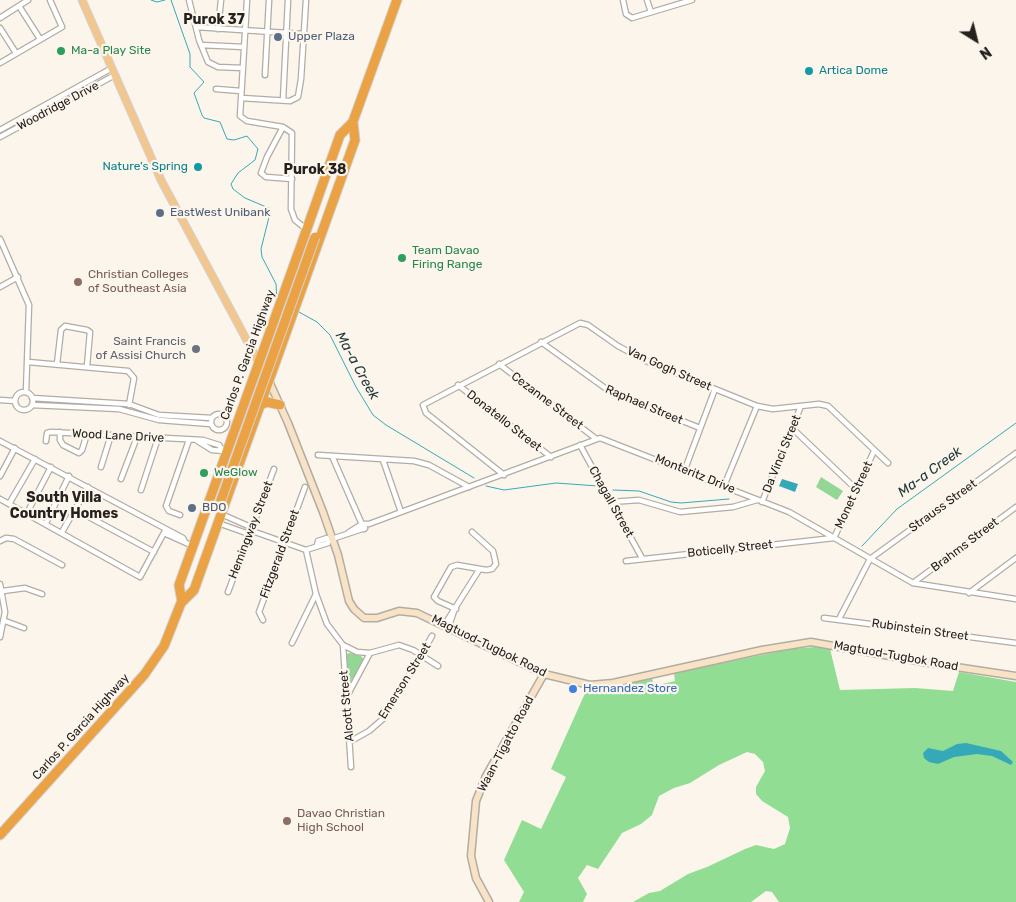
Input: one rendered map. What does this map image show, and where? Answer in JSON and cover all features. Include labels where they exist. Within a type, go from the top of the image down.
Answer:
[{"type":"highway","name":"Carlos P. Garcia Highway","points":[[0,835],[144,675],[164,646],[183,598],[189,588],[310,233],[350,138],[352,126],[397,0]]},
{"type":"highway","name":"Carlos P. Garcia Highway","points":[[183,598],[194,590],[220,519],[355,140],[352,126]]},
{"type":"highway","name":"Carlos P. Garcia Highway","points":[[183,598],[179,585],[189,544],[214,487],[231,426],[242,408],[301,244],[310,233]]},
{"type":"highway","points":[[301,244],[316,249]]},
{"type":"highway","points":[[291,271],[306,276]]},
{"type":"highway","points":[[282,297],[297,302]]},
{"type":"highway","points":[[274,320],[288,325]]},
{"type":"highway","points":[[266,342],[280,348]]},
{"type":"highway","points":[[248,392],[260,406]]},
{"type":"highway","points":[[242,408],[260,406],[267,402],[280,406]]},
{"type":"highway","points":[[231,426],[250,433]]},
{"type":"highway","points":[[225,451],[241,457]]},
{"type":"highway","points":[[214,487],[229,492]]},
{"type":"main road","points":[[82,0],[177,213],[268,381]]},
{"type":"main road","name":"Magtuod-Tugbok Road","points":[[268,381],[280,406],[331,539],[347,594],[354,609],[360,616],[371,619],[399,611],[410,611],[447,625],[544,674],[580,684],[602,685],[762,650],[811,642],[1016,676]]},
{"type":"main road","name":"Waan-Tigatto Road","points":[[489,902],[476,878],[470,848],[476,801],[486,776],[544,674]]},
{"type":"street","points":[[0,18],[28,0]]},
{"type":"street","points":[[0,63],[62,27],[50,0]]},
{"type":"street","points":[[189,0],[201,45],[208,62],[215,66],[243,68]]},
{"type":"street","points":[[218,29],[221,0]]},
{"type":"street","points":[[247,0],[240,116],[244,120],[283,127],[288,129],[293,136],[292,214],[298,223],[310,233]]},
{"type":"street","points":[[265,75],[269,0]]},
{"type":"street","points":[[283,100],[288,0]]},
{"type":"street","points":[[241,98],[292,101],[299,94],[306,0]]},
{"type":"street","points":[[623,0],[625,12],[632,18],[692,0]]},
{"type":"street","points":[[647,0],[651,12]]},
{"type":"street","points":[[670,0],[670,7]]},
{"type":"street","points":[[19,6],[40,39]]},
{"type":"street","points":[[196,27],[303,34]]},
{"type":"street","points":[[0,28],[16,53]]},
{"type":"street","points":[[201,45],[244,47]]},
{"type":"street","name":"Woodridge Drive","points":[[0,130],[112,68]]},
{"type":"street","name":"Woodridge Drive","points":[[0,137],[115,75]]},
{"type":"street","points":[[216,89],[241,92]]},
{"type":"street","points":[[47,104],[50,109]]},
{"type":"street","points":[[283,127],[267,157],[261,174],[266,177],[292,179]]},
{"type":"street","points":[[0,239],[27,298],[30,312],[26,392],[32,398],[129,404],[159,415],[194,420],[211,424],[214,428],[220,430],[231,426],[221,414],[212,418],[194,420],[159,420],[128,410],[32,405],[22,409],[15,401],[0,400]]},
{"type":"street","points":[[0,287],[18,277]]},
{"type":"street","name":"Van Gogh Street","points":[[504,475],[426,413],[423,407],[425,403],[574,324],[584,323],[631,353],[757,406],[773,409],[819,404],[828,406],[888,463]]},
{"type":"street","points":[[57,364],[61,330],[65,326],[90,332],[87,366]]},
{"type":"street","name":"Raphael Street","points":[[541,342],[612,393],[700,428]]},
{"type":"street","points":[[28,362],[87,366],[132,373],[134,378],[128,410]]},
{"type":"street","name":"Cezanne Street","points":[[499,364],[595,438]]},
{"type":"street","name":"Donatello Street","points":[[458,386],[550,457]]},
{"type":"street","points":[[685,470],[715,389]]},
{"type":"street","points":[[15,401],[18,394],[26,392]]},
{"type":"street","points":[[32,398],[32,405]]},
{"type":"street","points":[[724,486],[757,406]]},
{"type":"street","name":"Da Vinci Street","points":[[760,501],[793,429],[801,406]]},
{"type":"street","points":[[211,424],[212,418]]},
{"type":"street","points":[[793,429],[856,490]]},
{"type":"street","name":"Wood Lane Drive","points":[[46,441],[48,432],[60,432],[196,440],[215,443],[225,451]]},
{"type":"street","points":[[60,432],[63,445],[79,453],[82,450],[87,434]]},
{"type":"street","points":[[101,467],[111,435]]},
{"type":"street","points":[[121,478],[137,437]]},
{"type":"street","points":[[141,490],[158,438]]},
{"type":"street","points":[[220,519],[249,534],[255,532],[306,550],[317,545],[318,541],[327,538],[331,539],[504,475],[595,438]]},
{"type":"street","name":"Monteritz Drive","points":[[595,438],[610,440],[799,517],[913,583],[969,593],[1016,598]]},
{"type":"street","points":[[180,516],[168,510],[166,506],[188,440]]},
{"type":"street","points":[[0,441],[69,476],[165,531],[183,538],[189,544]]},
{"type":"street","name":"Chagall Street","points":[[580,445],[642,558]]},
{"type":"street","points":[[0,476],[15,448]]},
{"type":"street","name":"Monet Street","points":[[834,538],[874,451]]},
{"type":"street","name":"Strauss Street","points":[[870,559],[1016,453]]},
{"type":"street","points":[[318,455],[422,463],[469,487]]},
{"type":"street","points":[[332,456],[363,527]]},
{"type":"street","points":[[9,504],[35,458]]},
{"type":"street","points":[[383,460],[400,512]]},
{"type":"street","points":[[27,513],[51,467]]},
{"type":"street","name":"Hemingway Street","points":[[228,592],[274,468]]},
{"type":"street","points":[[46,523],[69,476]]},
{"type":"street","points":[[62,532],[88,487]]},
{"type":"street","name":"Fitzgerald Street","points":[[263,620],[259,612],[305,487]]},
{"type":"street","points":[[0,499],[140,577],[165,531]]},
{"type":"street","points":[[611,502],[639,500],[680,512],[733,507],[760,501]]},
{"type":"street","name":"Brahms Street","points":[[913,583],[1016,507]]},
{"type":"street","points":[[74,509],[154,552]]},
{"type":"street","points":[[220,519],[244,523],[252,526],[255,532]]},
{"type":"street","points":[[241,531],[244,523]]},
{"type":"street","points":[[455,610],[434,598],[453,566],[479,570],[492,568],[496,560],[489,546],[472,532]]},
{"type":"street","points":[[0,541],[6,538],[14,539],[62,565]]},
{"type":"street","name":"Boticelly Street","points":[[626,561],[834,538]]},
{"type":"street","points":[[306,550],[316,594],[327,624],[343,645],[356,652],[370,653],[399,645],[438,666]]},
{"type":"street","points":[[969,593],[1016,558]]},
{"type":"street","points":[[840,619],[870,559]]},
{"type":"street","points":[[447,625],[479,570]]},
{"type":"street","points":[[0,584],[3,591],[5,621],[0,637]]},
{"type":"street","points":[[3,591],[25,588],[42,594]]},
{"type":"street","points":[[292,643],[316,594]]},
{"type":"street","name":"Rubinstein Street","points":[[824,618],[1016,643]]},
{"type":"street","points":[[5,621],[24,628]]},
{"type":"street","name":"Emerson Street","points":[[351,741],[369,731],[384,718],[432,636]]},
{"type":"street","name":"Alcott Street","points":[[343,645],[352,767]]},
{"type":"street","points":[[346,699],[370,653]]},
{"type":"green space","points":[[821,477],[843,491],[837,500],[816,487]]},
{"type":"green space","points":[[815,647],[830,649],[840,690],[915,688],[953,691],[959,672],[1016,682],[1016,902],[779,902],[772,892],[766,891],[751,902],[633,902],[649,893],[660,891],[688,874],[745,849],[756,845],[774,849],[785,844],[790,828],[788,817],[762,801],[756,794],[756,787],[765,771],[763,762],[755,754],[747,752],[719,765],[690,783],[674,788],[659,796],[652,815],[641,824],[622,833],[598,869],[587,865],[578,878],[587,894],[583,902],[519,902],[524,892],[504,860],[522,820],[541,829],[566,777],[551,769],[587,689],[607,689],[652,678],[654,686],[675,681],[674,673],[790,649]]},
{"type":"green space","points":[[350,653],[361,656],[364,660],[349,684],[347,681],[345,659],[346,654]]},
{"type":"water","points":[[782,479],[798,484],[795,492],[779,486]]},
{"type":"water","points":[[966,743],[1001,751],[1013,762],[1011,765],[992,756],[977,754],[954,757],[938,764],[929,762],[924,758],[923,753],[928,748],[943,751],[957,744]]},
{"type":"waterway","name":"Ma-a Creek","points":[[151,0],[157,2],[165,0]]},
{"type":"waterway","name":"Ma-a Creek","points":[[171,0],[190,54],[190,67],[204,82],[194,93],[202,115],[204,118],[220,122],[227,139],[234,140],[247,136],[258,149],[255,160],[238,173],[231,184],[233,189],[245,198],[271,209],[261,249],[262,257],[276,284],[277,301]]},
{"type":"waterway","name":"Ma-a Creek","points":[[299,312],[317,322],[330,335],[356,387],[373,415],[386,425],[474,478]]},
{"type":"waterway","name":"Ma-a Creek","points":[[862,546],[897,509],[1016,423]]},
{"type":"waterway","name":"Ma-a Creek","points":[[486,486],[504,490],[556,483],[598,486]]},
{"type":"waterway","name":"Ma-a Creek","points":[[613,490],[639,491],[671,502],[681,503],[729,499]]},
{"type":"place","name":"Upper Plaza","points":[[278,37]]},
{"type":"place","name":"Ma-a Play Site","points":[[61,51]]},
{"type":"place","name":"Artica Dome","points":[[809,71]]},
{"type":"place","name":"Nature's Spring","points":[[198,167]]},
{"type":"place","name":"EastWest Unibank","points":[[160,213]]},
{"type":"place","name":"Team Davao Firing Range","points":[[402,258]]},
{"type":"place","name":"Christian Colleges of Southeast Asia","points":[[78,282]]},
{"type":"place","name":"Saint Francis of Assisi Church","points":[[196,349]]},
{"type":"place","name":"WeGlow","points":[[204,473]]},
{"type":"place","name":"BDO","points":[[192,508]]},
{"type":"place","name":"Hernandez Store","points":[[573,689]]},
{"type":"place","name":"Davao Christian High School","points":[[287,821]]},
{"type":"district","name":"Purok 37","points":[[214,20]]},
{"type":"district","name":"Purok 38","points":[[315,170]]},
{"type":"district","name":"South Villa Country Homes","points":[[64,506]]}]
